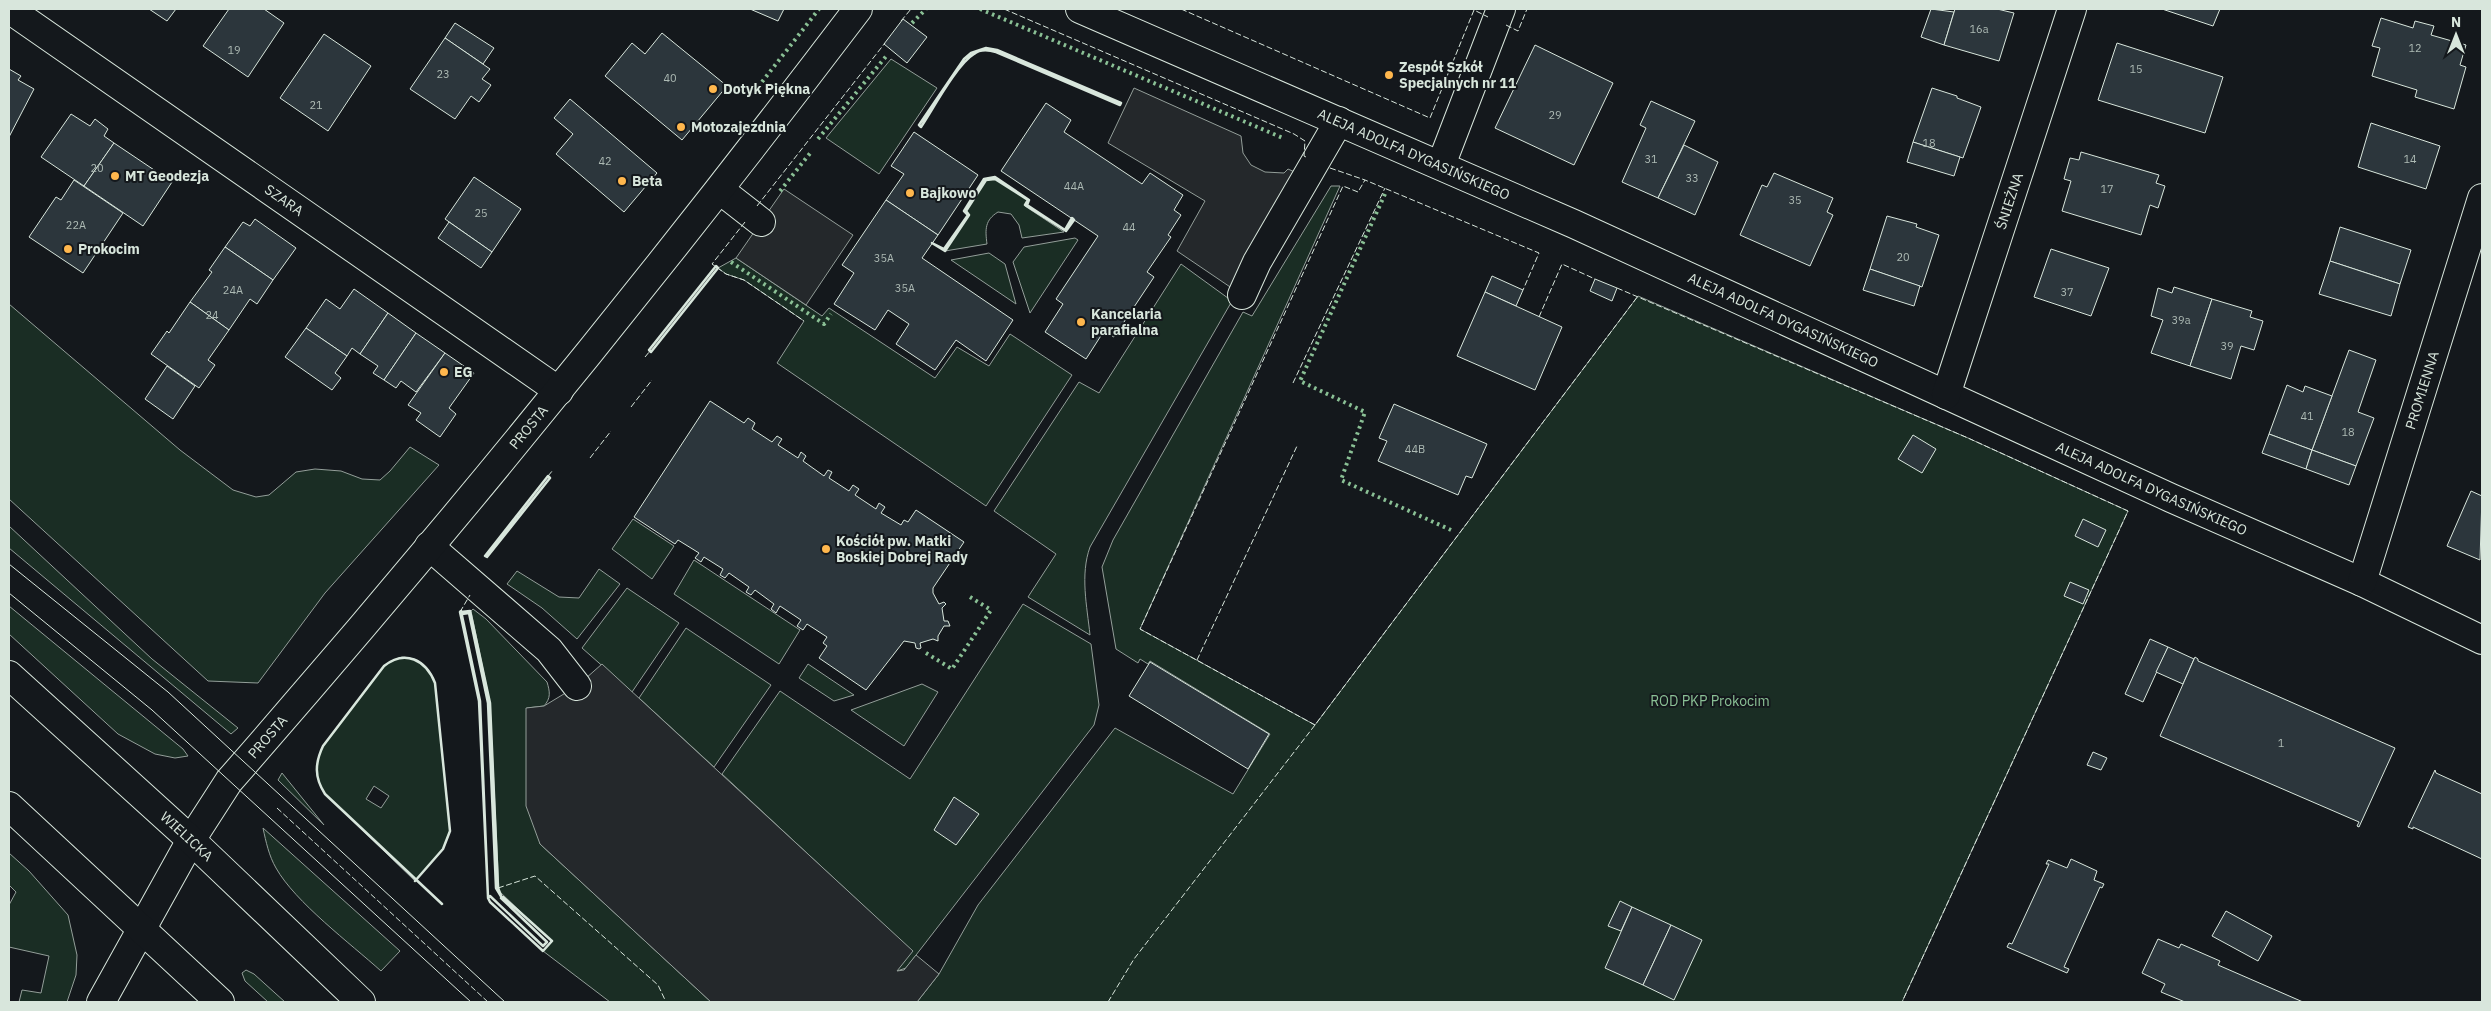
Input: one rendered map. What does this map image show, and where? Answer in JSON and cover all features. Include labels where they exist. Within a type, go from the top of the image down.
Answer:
[{"type":"street","name":"SZARA","points":[[10,9],[559,391]]},
{"type":"street","name":"PROSTA","points":[[101,1002],[191,840],[229,782],[559,391],[720,190],[858,9]]},
{"type":"street","name":"ALEJA ADOLFA DYGASIŃSKIEGO","points":[[1080,9],[1441,165],[2362,582],[2482,640]]},
{"type":"street","name":"ŚNIEŻNA","points":[[1946,395],[2072,9]]},
{"type":"street","points":[[1441,165],[1499,15]]},
{"type":"street","points":[[1242,295],[1257,262],[1339,121]]},
{"type":"street","points":[[720,190],[761,222]]},
{"type":"street","name":"PROMIENNA","points":[[2362,582],[2482,198]]},
{"type":"street","points":[[429,546],[549,650],[577,686]]},
{"type":"street","name":"WIELICKA","points":[[9,675],[191,840],[361,1002]]},
{"type":"street","points":[[9,806],[220,1002]]},
{"type":"green space","points":[[891,59],[937,88],[879,174],[826,138]]},
{"type":"green space","points":[[995,179],[1028,200],[1025,206],[1064,232],[1022,238],[1019,225],[1011,214],[998,212],[988,222],[987,244],[945,251],[969,215],[966,211],[986,180]]},
{"type":"green space","name":"ROD PKP Prokocim","points":[[1331,186],[1340,186],[1140,629],[1315,725],[1638,296],[1968,438],[2128,511],[1902,1002],[917,1002],[939,974],[978,905],[1115,728],[1233,794],[1270,734],[1150,661],[1148,664],[1140,659],[1138,663],[1116,649],[1102,567],[1113,540],[1243,312],[1252,316]]},
{"type":"green space","points":[[1075,238],[1078,240],[1030,313],[1013,262],[1024,247]]},
{"type":"green space","points":[[989,253],[1005,264],[1016,304],[951,260]]},
{"type":"green space","points":[[736,258],[822,316],[829,308],[935,378],[957,347],[989,366],[1010,334],[1072,375],[986,506],[777,363],[804,321],[744,280],[726,274],[718,268]]},
{"type":"green space","points":[[1181,264],[1232,301],[1090,547],[1085,568],[1085,580],[1090,635],[1028,597],[1056,554],[994,511],[1079,382],[1099,393]]},
{"type":"green space","points":[[9,304],[180,450],[233,490],[256,497],[269,495],[296,472],[315,469],[341,471],[362,479],[380,480],[410,447],[439,465],[325,593],[258,683],[208,681],[9,499]]},
{"type":"green space","points":[[633,519],[674,546],[652,579],[612,549]]},
{"type":"green space","points":[[9,526],[152,659],[238,728],[231,734],[9,548]]},
{"type":"green space","points":[[694,560],[800,630],[779,664],[674,594]]},
{"type":"green space","points":[[599,569],[620,584],[577,639],[542,608],[507,584],[517,571],[559,597],[579,598]]},
{"type":"green space","points":[[627,588],[679,623],[632,692],[582,648]]},
{"type":"green space","points":[[1023,604],[1091,644],[1099,705],[1094,725],[906,968],[897,971],[912,951],[722,774],[780,691],[910,779]]},
{"type":"green space","points":[[9,606],[183,749],[188,756],[175,758],[155,754],[118,734],[9,634]]},
{"type":"green space","points":[[473,609],[486,619],[547,682],[549,698],[544,706],[527,708],[540,844],[711,1002],[610,1002],[543,951],[551,941],[499,891],[490,703],[471,611]]},
{"type":"green space","points":[[686,628],[771,685],[714,767],[639,698]]},
{"type":"green space","points":[[402,657],[419,661],[430,672],[435,683],[450,831],[443,849],[415,881],[325,794],[317,776],[318,758],[323,746],[384,666]],"holes":[[[374,786],[389,796],[381,808],[366,799]]]},
{"type":"green space","points":[[808,664],[854,695],[834,701],[799,678]]},
{"type":"green space","points":[[922,684],[938,692],[904,746],[851,710]]},
{"type":"green space","points":[[282,773],[324,825],[278,780]]},
{"type":"green space","points":[[263,828],[400,951],[381,971],[296,895],[271,859]]},
{"type":"green space","points":[[9,853],[29,871],[68,915],[77,955],[76,975],[67,1002],[19,1002],[22,990],[41,993],[49,956],[9,947],[9,905],[16,892],[9,885]]},
{"type":"green space","points":[[246,970],[254,974],[285,1002],[268,1002],[245,981],[242,973]]},
{"type":"shaded area","points":[[1134,88],[1241,136],[1243,153],[1251,165],[1265,172],[1284,173],[1288,169],[1308,178],[1242,295],[1177,251],[1205,201],[1108,143]]},
{"type":"shaded area","points":[[784,189],[853,235],[806,305],[736,258]]},
{"type":"shaded area","points":[[602,664],[913,951],[897,971],[904,970],[916,955],[939,974],[917,1002],[711,1002],[540,844],[526,806],[526,708],[544,706],[577,686]]},
{"type":"building","points":[[149,9],[176,9],[167,21]]},
{"type":"building","points":[[229,9],[264,9],[284,23],[248,77],[203,46]]},
{"type":"building","points":[[750,9],[784,9],[778,21]]},
{"type":"building","points":[[1931,9],[1954,12],[1944,45],[1921,37]]},
{"type":"building","points":[[1955,9],[1997,9],[2014,13],[1999,61],[1944,45]]},
{"type":"building","points":[[2162,9],[2220,9],[2213,26]]},
{"type":"building","points":[[2381,18],[2413,28],[2415,21],[2434,26],[2431,35],[2466,45],[2460,65],[2466,67],[2454,109],[2415,97],[2417,90],[2372,76],[2380,48],[2372,46]]},
{"type":"building","points":[[903,19],[927,37],[907,63],[884,44]]},
{"type":"building","points":[[455,23],[494,48],[483,64],[445,38]]},
{"type":"building","points":[[662,33],[727,86],[682,140],[605,76],[632,43],[645,54]]},
{"type":"building","points":[[324,34],[371,66],[328,131],[280,98]]},
{"type":"building","points":[[445,38],[490,69],[482,79],[491,85],[479,102],[471,96],[455,119],[410,89]]},
{"type":"building","points":[[2117,43],[2223,77],[2205,133],[2098,100]]},
{"type":"building","points":[[1535,45],[1613,83],[1574,165],[1495,128]]},
{"type":"building","points":[[9,69],[21,76],[18,80],[34,89],[9,137]]},
{"type":"building","points":[[1932,88],[1957,96],[1957,98],[1981,107],[1963,158],[1913,142]]},
{"type":"building","points":[[570,99],[657,173],[624,212],[556,154],[573,134],[554,118]]},
{"type":"building","points":[[1651,101],[1695,121],[1658,198],[1622,182],[1646,128],[1640,125]]},
{"type":"building","points":[[1046,103],[1071,120],[1064,132],[1142,184],[1150,173],[1183,195],[1174,210],[1181,215],[1168,235],[1171,237],[1147,272],[1154,277],[1114,337],[1104,331],[1086,359],[1045,332],[1063,304],[1056,299],[1098,236],[1001,171]]},
{"type":"building","points":[[71,114],[90,126],[95,119],[108,129],[104,136],[114,143],[84,186],[41,157]]},
{"type":"building","points":[[2371,123],[2440,146],[2426,189],[2358,167]]},
{"type":"building","points":[[914,132],[978,175],[938,235],[886,200],[904,174],[891,166]]},
{"type":"building","points":[[1913,142],[1960,157],[1954,176],[1907,162]]},
{"type":"building","points":[[114,143],[172,182],[143,226],[84,186]]},
{"type":"building","points":[[1684,145],[1718,162],[1695,215],[1658,198]]},
{"type":"building","points":[[2081,152],[2159,175],[2156,183],[2165,186],[2158,208],[2150,205],[2141,235],[2062,211],[2071,181],[2064,179],[2070,158],[2079,160]]},
{"type":"building","points":[[1774,173],[1833,198],[1827,212],[1833,215],[1810,266],[1740,235],[1762,185],[1767,187]]},
{"type":"building","points":[[474,177],[521,209],[492,252],[445,219]]},
{"type":"building","points":[[74,180],[123,213],[83,273],[29,237],[56,197],[61,200]]},
{"type":"building","points":[[886,200],[938,235],[922,258],[1013,320],[986,361],[956,340],[935,370],[896,344],[909,324],[888,310],[875,330],[834,304],[854,273],[842,265]]},
{"type":"building","points":[[1887,216],[1917,224],[1916,227],[1939,235],[1922,287],[1870,269]]},
{"type":"building","points":[[255,219],[296,248],[273,280],[225,247],[243,222],[250,226]]},
{"type":"building","points":[[449,222],[492,252],[481,268],[438,238]]},
{"type":"building","points":[[2340,227],[2411,250],[2400,284],[2330,261]]},
{"type":"building","points":[[225,247],[273,280],[257,304],[250,299],[229,330],[190,302],[212,272],[209,270]]},
{"type":"building","points":[[2051,249],[2109,268],[2091,316],[2034,297]]},
{"type":"building","points":[[2330,261],[2400,284],[2391,316],[2319,294]]},
{"type":"building","points":[[1870,269],[1920,286],[1914,306],[1863,290]]},
{"type":"building","points":[[1492,276],[1523,290],[1516,306],[1485,292]]},
{"type":"building","points":[[1595,279],[1617,288],[1612,301],[1590,291]]},
{"type":"building","points":[[2174,287],[2212,299],[2190,366],[2151,353],[2163,320],[2151,316],[2158,288],[2172,293]]},
{"type":"building","points":[[354,289],[388,313],[360,354],[352,348],[347,356],[306,328],[326,299],[340,309]]},
{"type":"building","points":[[1485,292],[1562,327],[1535,390],[1457,356]]},
{"type":"building","points":[[2212,299],[2252,311],[2250,317],[2263,321],[2254,350],[2241,346],[2231,379],[2190,366]]},
{"type":"building","points":[[190,302],[229,330],[208,360],[215,365],[199,388],[151,354],[167,331],[169,333]]},
{"type":"building","points":[[388,313],[416,333],[384,380],[373,373],[378,366],[360,354]]},
{"type":"building","points":[[306,328],[347,356],[335,373],[341,378],[332,390],[285,357]]},
{"type":"building","points":[[416,333],[445,353],[416,392],[401,381],[396,388],[384,380]]},
{"type":"building","points":[[2349,350],[2376,360],[2358,412],[2374,418],[2356,466],[2312,450]]},
{"type":"building","points":[[445,353],[474,373],[449,408],[456,414],[440,437],[416,420],[421,413],[408,405]]},
{"type":"building","points":[[167,366],[195,386],[173,419],[145,399]]},
{"type":"building","points":[[2287,385],[2303,392],[2305,386],[2332,396],[2312,450],[2269,434]]},
{"type":"building","name":"Kościół pw. Matki Boskiej Dobrej Rady","points":[[710,401],[744,423],[748,418],[755,423],[752,429],[772,442],[777,436],[782,439],[778,445],[798,458],[801,452],[806,456],[803,461],[824,476],[828,470],[832,472],[829,478],[849,491],[853,485],[859,489],[855,495],[876,509],[879,503],[885,507],[881,513],[901,525],[904,520],[908,522],[916,510],[964,542],[933,588],[933,593],[939,604],[944,602],[946,604],[942,608],[944,621],[948,621],[950,626],[944,626],[938,636],[938,641],[933,639],[920,643],[921,648],[919,649],[916,648],[915,643],[904,641],[866,690],[819,658],[827,646],[823,643],[827,637],[807,624],[803,630],[797,626],[801,620],[780,606],[776,613],[771,609],[774,604],[755,590],[751,595],[746,592],[749,587],[729,573],[725,578],[720,575],[723,569],[704,557],[701,562],[695,558],[699,553],[678,540],[675,544],[634,517]]},
{"type":"building","points":[[1394,404],[1487,444],[1472,478],[1466,476],[1458,495],[1378,461],[1387,441],[1379,438]]},
{"type":"building","points":[[2269,434],[2312,450],[2306,469],[2262,453]]},
{"type":"building","points":[[1913,435],[1936,449],[1922,473],[1898,459]]},
{"type":"building","points":[[2312,450],[2356,466],[2349,485],[2306,469]]},
{"type":"building","points":[[2471,491],[2482,496],[2480,560],[2447,546]]},
{"type":"building","points":[[2083,519],[2106,530],[2098,547],[2075,536]]},
{"type":"building","points":[[2070,582],[2089,590],[2083,604],[2064,596]]},
{"type":"building","points":[[2150,639],[2168,647],[2143,702],[2125,694]]},
{"type":"building","points":[[2168,647],[2194,659],[2183,684],[2156,672]]},
{"type":"building","points":[[2195,657],[2198,661],[2395,748],[2359,827],[2357,826],[2359,822],[2160,736]]},
{"type":"building","points":[[1150,662],[1269,734],[1248,769],[1129,696]]},
{"type":"building","points":[[2093,752],[2107,758],[2101,770],[2087,765]]},
{"type":"building","points":[[2435,770],[2436,773],[2482,794],[2482,859],[2413,827],[2413,829],[2408,827]]},
{"type":"building","points":[[954,797],[979,814],[956,845],[934,830]]},
{"type":"building","points":[[2071,859],[2097,871],[2094,880],[2104,884],[2102,888],[2100,887],[2064,967],[2069,969],[2067,973],[2007,947],[2009,943],[2012,944],[2049,864],[2046,864],[2048,860],[2067,868]]},
{"type":"building","points":[[1620,901],[1632,907],[1621,931],[1608,926]]},
{"type":"building","points":[[1632,907],[1671,925],[1643,985],[1605,968]]},
{"type":"building","points":[[2226,911],[2272,936],[2258,961],[2212,936]]},
{"type":"building","points":[[1671,925],[1702,940],[1674,1000],[1643,985]]},
{"type":"building","points":[[2158,939],[2179,948],[2181,944],[2220,961],[2218,965],[2303,1002],[2185,1002],[2161,992],[2165,984],[2142,973]]},
{"type":"tram line","points":[[9,564],[168,692],[505,1002]]},
{"type":"tram line","points":[[9,593],[152,710],[471,1002]]},
{"type":"hedge","points":[[758,87],[819,9]]},
{"type":"hedge","points":[[912,23],[926,9]]},
{"type":"hedge","points":[[980,9],[1283,138]]},
{"type":"hedge","points":[[818,139],[888,54]]},
{"type":"hedge","points":[[780,191],[811,152]]},
{"type":"hedge","points":[[1385,194],[1300,381],[1365,412],[1341,480],[1451,530]]},
{"type":"hedge","points":[[731,262],[824,324],[831,314]]},
{"type":"hedge","points":[[926,653],[952,669],[991,610],[970,597]]},
{"type":"fence","points":[[901,21],[911,9]]},
{"type":"fence","points":[[1004,9],[1294,134],[1305,141],[1304,156],[1308,158]]},
{"type":"fence","points":[[1181,9],[1430,118],[1474,10],[1488,17]]},
{"type":"fence","points":[[1506,25],[1518,31],[1527,9]]},
{"type":"fence","points":[[757,206],[885,43]]},
{"type":"fence","points":[[1330,168],[1365,180]]},
{"type":"fence","points":[[1315,725],[1140,629],[1343,186],[1358,192],[1365,180],[1539,253],[1523,290]]},
{"type":"fence","points":[[1293,383],[1385,188]]},
{"type":"fence","points":[[745,222],[712,264],[726,274],[744,280],[804,321]]},
{"type":"fence","points":[[1539,317],[1562,264],[1595,279]]},
{"type":"fence","points":[[1617,288],[1968,438],[2128,511],[1902,1002]]},
{"type":"fence","points":[[1108,1002],[1134,959],[1315,725],[1638,296]]},
{"type":"fence","points":[[645,357],[650,351]]},
{"type":"fence","points":[[631,407],[652,380]]},
{"type":"fence","points":[[590,458],[611,431]]},
{"type":"fence","points":[[1197,660],[1297,446]]},
{"type":"fence","points":[[548,476],[553,470]]},
{"type":"fence","points":[[460,612],[470,595]]},
{"type":"fence","points":[[277,808],[488,1002]]},
{"type":"fence","points":[[498,888],[535,876],[658,985],[666,1002]]},
{"type":"wall","points":[[986,48],[997,50],[1121,103],[1120,105],[988,50],[976,52],[960,67],[921,127],[919,125],[964,59],[971,53],[986,48]]},
{"type":"wall","points":[[995,177],[1029,200],[1027,205],[1065,230],[1072,218],[1074,220],[1066,231],[1025,205],[1028,200],[995,179],[986,180],[966,211],[969,215],[945,251],[932,243],[944,249],[968,215],[964,211],[984,179],[995,177]]},
{"type":"wall","points":[[716,266],[718,268],[651,352],[649,350],[716,266]]},
{"type":"wall","points":[[548,476],[550,478],[487,557],[485,556],[548,476]]},
{"type":"wall","points":[[470,611],[490,703],[498,888],[502,898],[496,888],[488,703],[469,613],[462,614],[461,612],[470,611]]},
{"type":"wall","points":[[460,612],[480,701],[488,897],[479,701],[460,612]]},
{"type":"wall","points":[[415,881],[443,849],[450,831],[435,683],[426,668],[420,663],[407,658],[400,658],[384,666],[323,746],[318,758],[317,776],[325,794],[442,904]]},
{"type":"wall","points":[[490,896],[543,946],[547,942],[501,898],[503,897],[552,941],[543,951],[490,902],[488,898],[490,896]]},
{"type":"place","name":"Zespół Szkół Specjalnych nr 11","points":[[1389,75]]},
{"type":"place","name":"Dotyk Piękna","points":[[713,89]]},
{"type":"place","name":"Motozajezdnia","points":[[681,127]]},
{"type":"place","name":"MT Geodezja","points":[[115,176]]},
{"type":"place","name":"Beta","points":[[622,181]]},
{"type":"place","name":"Bajkowo","points":[[910,193]]},
{"type":"place","name":"Prokocim","points":[[68,249]]},
{"type":"place","name":"Kancelaria parafialna","points":[[1081,322]]},
{"type":"place","name":"EG","points":[[444,372]]},
{"type":"place","name":"Kościół pw. Matki Boskiej Dobrej Rady","points":[[826,549]]}]
